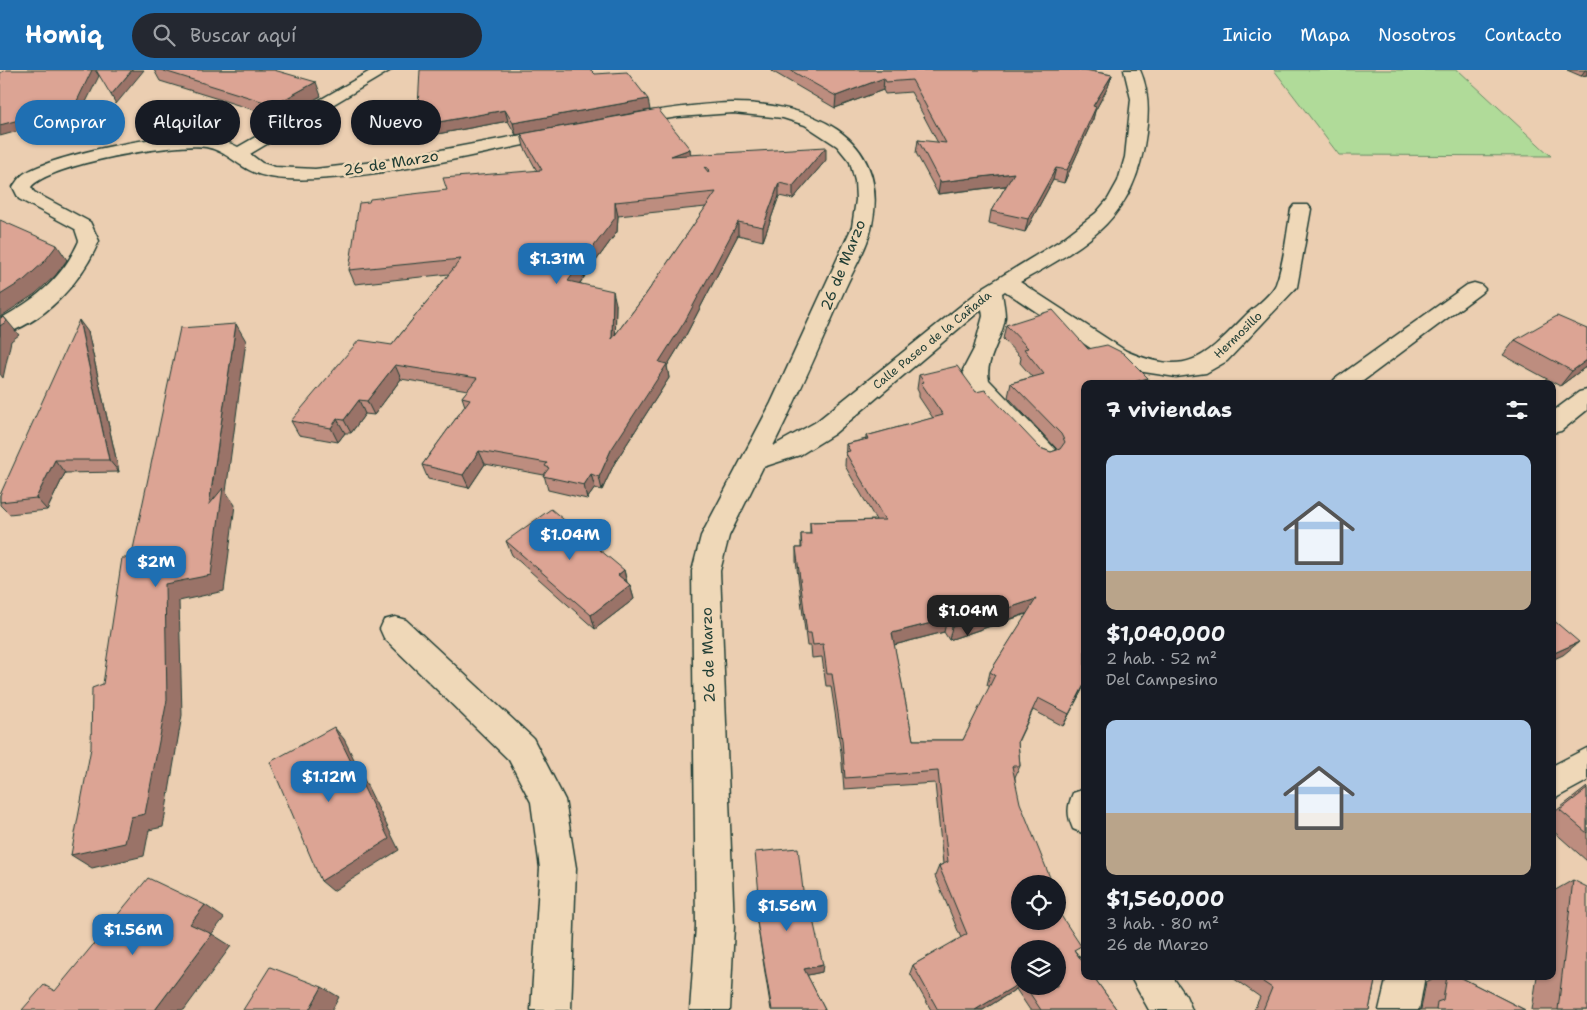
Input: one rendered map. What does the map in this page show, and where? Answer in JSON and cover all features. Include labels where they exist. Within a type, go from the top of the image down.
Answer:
[{"type":"street","points":[[238,154],[383,70]]},
{"type":"street","name":"Calle Paseo de la Cañada","points":[[753,460],[777,456],[797,447],[825,428],[999,287],[1073,242],[1100,221],[1120,197],[1136,158],[1140,104],[1137,78],[1132,70]]},
{"type":"street","name":"26 de Marzo","points":[[605,124],[701,110],[729,108],[773,111],[818,124],[850,147],[863,172],[867,196],[862,227],[803,359],[715,536],[706,571],[715,926],[710,1010]]},
{"type":"street","name":"26 de Marzo","points":[[0,328],[36,308],[64,286],[82,261],[89,241],[83,226],[26,195],[22,187],[31,176],[76,162],[146,146],[177,142],[220,144],[256,167],[275,172],[315,174],[382,166],[576,130]]},
{"type":"street","name":"Hermosillo","points":[[999,287],[1118,356],[1139,365],[1156,369],[1198,368],[1219,356],[1286,287],[1301,209]]},
{"type":"street","points":[[999,287],[994,316],[985,349],[975,370],[978,383],[1046,455]]},
{"type":"street","points":[[1349,380],[1474,289]]},
{"type":"street","points":[[1556,421],[1587,398]]},
{"type":"street","points":[[395,629],[520,749],[548,800],[558,868],[551,1010]]},
{"type":"street","points":[[1556,782],[1587,763]]},
{"type":"street","points":[[1152,980],[1172,1010]]},
{"type":"street","points":[[1398,1010],[1405,980]]},
{"type":"green space","points":[[1274,70],[1458,70],[1551,156],[1339,155]]},
{"type":"building","points":[[6,70],[92,70],[77,100],[15,100],[15,121],[0,125],[0,73]]},
{"type":"building","points":[[96,70],[132,70],[111,95]]},
{"type":"building","points":[[161,70],[274,70],[316,82],[283,100],[258,100]]},
{"type":"building","points":[[420,70],[591,70],[595,74],[627,72],[648,99],[513,123],[505,110],[441,122],[441,100],[418,100]]},
{"type":"building","points":[[790,70],[1085,70],[1112,75],[1093,106],[1096,107],[1067,170],[1056,168],[1028,219],[991,211],[1014,173],[940,182],[918,140],[946,143],[912,80],[886,82],[884,78],[836,96]]},
{"type":"building","points":[[658,109],[690,149],[671,156],[826,147],[793,186],[779,183],[763,227],[738,222],[685,321],[659,362],[667,364],[611,450],[599,477],[591,474],[584,485],[543,476],[549,468],[545,466],[547,463],[479,451],[463,475],[422,465],[470,399],[462,397],[477,378],[395,365],[367,401],[359,400],[344,420],[337,419],[331,428],[291,421],[359,340],[392,345],[461,259],[349,270],[359,203],[369,202],[370,199],[447,190],[443,178],[542,170],[521,134]],"holes":[[[716,192],[644,297],[612,339],[613,291],[568,281],[615,218],[615,202]]]},
{"type":"building","points":[[0,220],[57,245],[44,262],[24,280],[0,295]]},
{"type":"building","points":[[1053,310],[1088,349],[1107,345],[1123,353],[1148,378],[1141,380],[1081,380],[1081,691],[1069,714],[1038,698],[1018,741],[1020,766],[1012,766],[1020,803],[1049,875],[1011,875],[1011,930],[1066,930],[1066,923],[1081,946],[1074,950],[1081,960],[1081,980],[1096,980],[1117,1010],[1041,1010],[1031,995],[1066,995],[1066,940],[1011,940],[1011,988],[975,1010],[938,1010],[913,965],[967,934],[939,866],[948,862],[938,771],[845,778],[842,740],[832,674],[827,674],[823,644],[813,645],[811,633],[807,633],[796,548],[802,548],[801,534],[811,534],[810,522],[885,520],[845,452],[850,451],[846,444],[868,439],[866,436],[943,415],[921,383],[924,382],[919,375],[957,366],[976,392],[985,390],[1040,448],[1051,452],[1060,449],[1065,442],[1061,434],[1011,383],[1044,374],[1024,349],[1028,348],[1006,325]],"holes":[[[1036,599],[990,672],[995,675],[963,740],[913,740],[892,633],[947,619],[952,627]]]},
{"type":"building","points":[[1557,316],[1587,329],[1587,360],[1572,371],[1515,340]]},
{"type":"building","points":[[4,317],[7,321],[0,326],[0,318]]},
{"type":"building","points":[[79,320],[109,460],[55,460],[36,498],[0,502],[0,495]]},
{"type":"building","points":[[236,324],[209,505],[223,488],[211,575],[165,584],[167,700],[145,814],[131,817],[125,843],[71,855],[91,748],[92,688],[103,684],[122,558],[127,558],[129,568],[180,328]]},
{"type":"building","points":[[551,509],[624,570],[618,575],[630,585],[591,615],[506,541]]},
{"type":"building","points":[[1556,622],[1579,642],[1556,652]]},
{"type":"building","points":[[334,727],[389,839],[321,881],[270,762]]},
{"type":"building","points":[[1587,789],[1587,833],[1560,810]]},
{"type":"building","points":[[798,848],[805,907],[810,906],[823,965],[804,969],[825,1010],[772,1010],[756,916],[761,915],[755,852]]},
{"type":"building","points":[[148,878],[205,905],[190,924],[212,934],[155,1010],[22,1010],[44,985],[55,991]]},
{"type":"building","points":[[1573,880],[1587,887],[1587,1010],[1558,1010]]},
{"type":"building","points":[[270,967],[322,987],[309,1010],[243,1010]]},
{"type":"building","points":[[1260,980],[1375,980],[1369,1010],[1263,1010],[1272,988]]},
{"type":"building","points":[[1446,980],[1466,980],[1525,1010],[1436,1010],[1437,1002],[1443,1000]]}]
